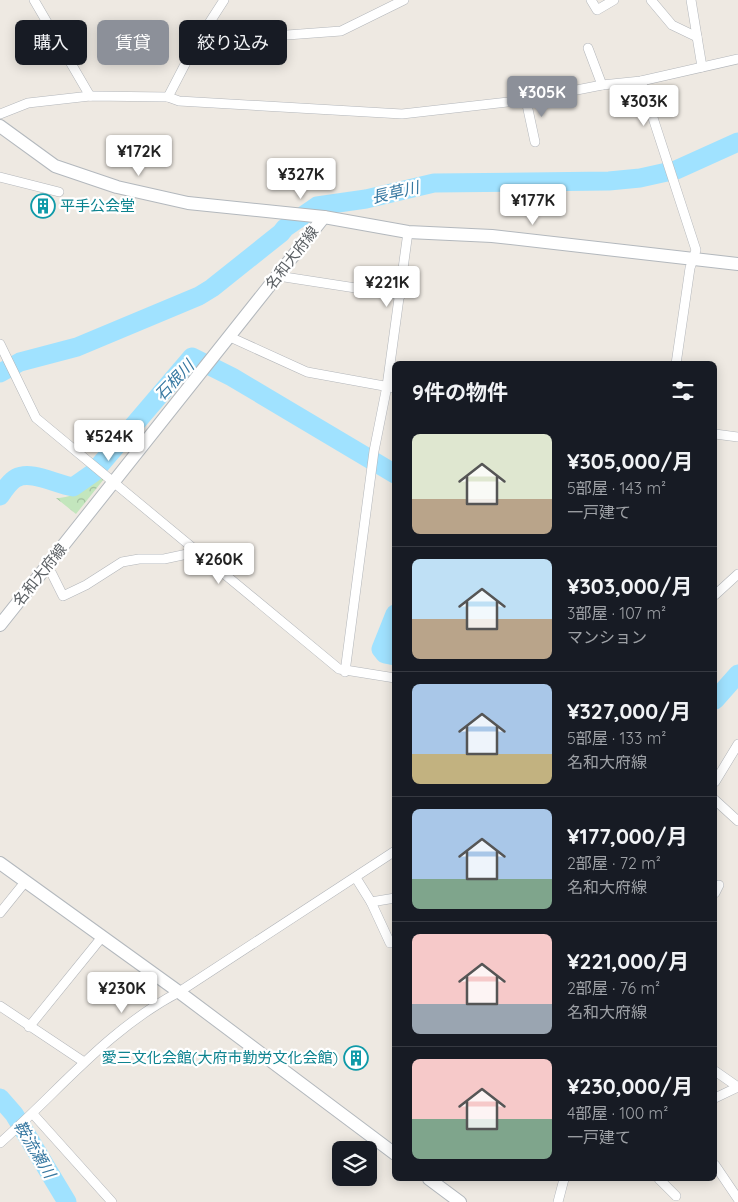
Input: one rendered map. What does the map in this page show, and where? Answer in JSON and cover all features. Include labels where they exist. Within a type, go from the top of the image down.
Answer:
[{"type":"main road","points":[[0,126],[55,166],[117,186],[188,203],[320,217]]},
{"type":"main road","name":"名和大府線","points":[[0,625],[278,276],[320,217],[408,232],[492,236],[738,264]]},
{"type":"main road","points":[[0,864],[178,992],[392,1152]]},
{"type":"main road","points":[[431,1181],[460,1202]]},
{"type":"street","points":[[34,0],[90,96]]},
{"type":"street","points":[[211,20],[224,0]]},
{"type":"street","points":[[287,35],[340,31],[404,0]]},
{"type":"street","points":[[591,0],[597,10],[614,0]]},
{"type":"street","points":[[651,0],[672,25],[697,36]]},
{"type":"street","points":[[690,0],[702,67]]},
{"type":"street","points":[[588,48],[602,85]]},
{"type":"street","points":[[0,114],[28,103],[90,96],[168,97],[179,101],[383,114],[526,100],[602,85],[641,81],[738,59]]},
{"type":"street","points":[[168,97],[185,65]]},
{"type":"street","points":[[641,81],[674,177],[696,250],[693,258],[676,361]]},
{"type":"street","points":[[526,100],[535,142]]},
{"type":"street","points":[[0,177],[59,192]]},
{"type":"street","points":[[394,361],[408,232]]},
{"type":"street","points":[[278,276],[401,295]]},
{"type":"street","points":[[230,336],[307,372],[391,387],[374,451],[345,672]]},
{"type":"street","points":[[0,344],[36,418],[339,669],[345,672],[392,678]]},
{"type":"street","points":[[717,434],[738,438]]},
{"type":"street","points":[[46,568],[52,574],[63,596],[86,585],[122,562],[139,559],[164,559],[192,553],[195,549]]},
{"type":"street","points":[[717,593],[738,574]]},
{"type":"street","points":[[717,779],[738,744]]},
{"type":"street","points":[[717,802],[738,820]]},
{"type":"street","points":[[1,1142],[33,1114],[84,1062],[115,1034],[155,1005],[356,878],[392,853]]},
{"type":"street","points":[[356,878],[371,902],[390,943],[392,943]]},
{"type":"street","points":[[0,913],[25,882]]},
{"type":"street","points":[[371,902],[392,898]]},
{"type":"street","points":[[29,1027],[102,937]]},
{"type":"street","points":[[0,1006],[84,1062]]},
{"type":"street","points":[[717,1072],[738,1087],[717,1097]]},
{"type":"street","points":[[33,1114],[112,1202]]},
{"type":"street","points":[[717,1168],[738,1199]]},
{"type":"street","points":[[558,1202],[563,1181]]},
{"type":"street","points":[[661,1181],[676,1196]]},
{"type":"green space","points":[[98,474],[104,479],[76,514],[56,498],[74,494],[89,484]]},
{"type":"waterway","name":"長草川","points":[[0,373],[20,362],[77,347],[199,296],[212,288],[285,228],[317,206],[366,199],[434,183],[609,181],[640,178],[676,170],[738,142]]},
{"type":"waterway","name":"石根川","points":[[0,496],[12,481],[22,476],[36,477],[73,487],[93,473],[192,357],[232,377],[392,472]]},
{"type":"waterway","name":"石根川","points":[[392,622],[381,649],[385,654],[392,655]]},
{"type":"waterway","name":"石根川","points":[[717,698],[738,674]]},
{"type":"waterway","name":"鞍流瀬川","points":[[0,1098],[14,1114],[67,1202]]},
{"type":"place","name":"平手公会堂","points":[[43,206]]},
{"type":"place","name":"愛三文化会館(大府市勤労文化会館)","points":[[356,1058]]}]
